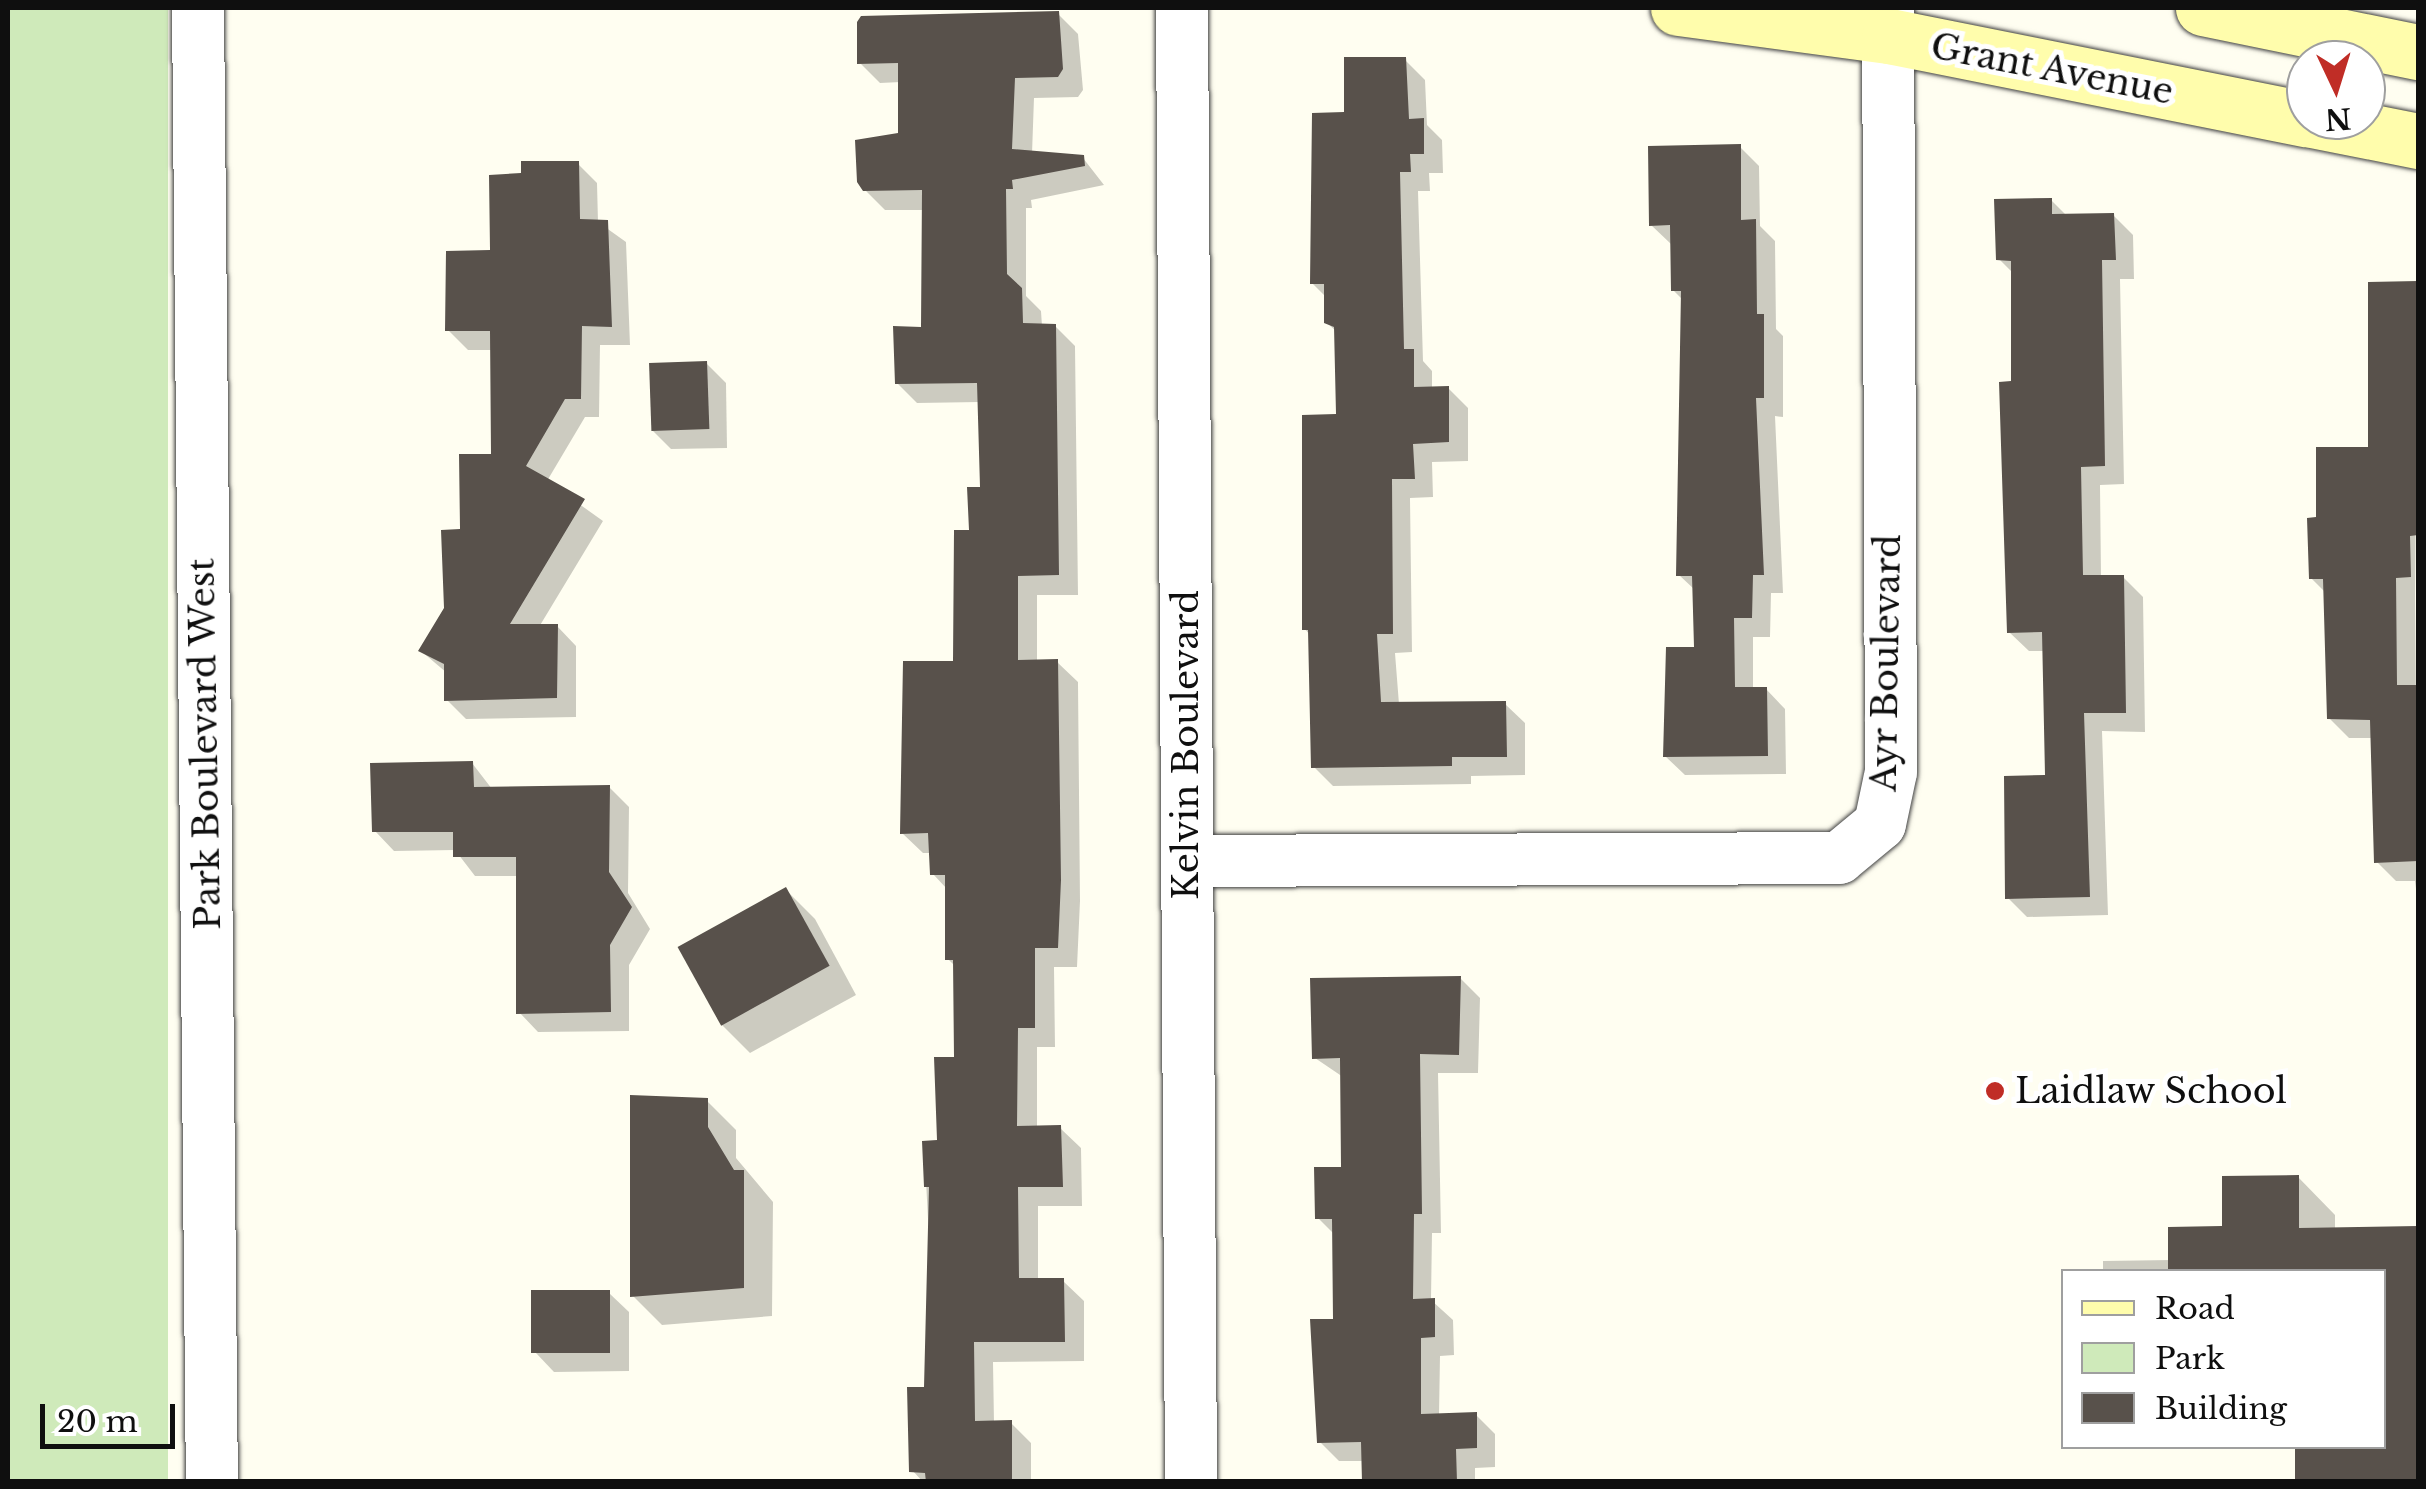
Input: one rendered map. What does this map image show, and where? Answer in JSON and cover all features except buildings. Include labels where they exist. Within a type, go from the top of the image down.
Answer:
[{"type":"main road","name":"Grant Avenue","points":[[1678,8],[1888,22],[2286,115]]},
{"type":"main road","points":[[2203,8],[2418,52]]},
{"type":"main road","name":"Grant Avenue","points":[[2386,135],[2418,141]]},
{"type":"street","name":"Park Boulevard West","points":[[198,8],[212,1482]]},
{"type":"street","name":"Kelvin Boulevard","points":[[1182,8],[1191,1482]]},
{"type":"street","name":"Ayr Boulevard","points":[[1187,861],[1839,858],[1880,824],[1891,772],[1888,22]]},
{"type":"green space","points":[[8,8],[168,8],[168,1481],[8,1481]]},
{"type":"place","name":"Laidlaw School","points":[[1995,1091]]}]
